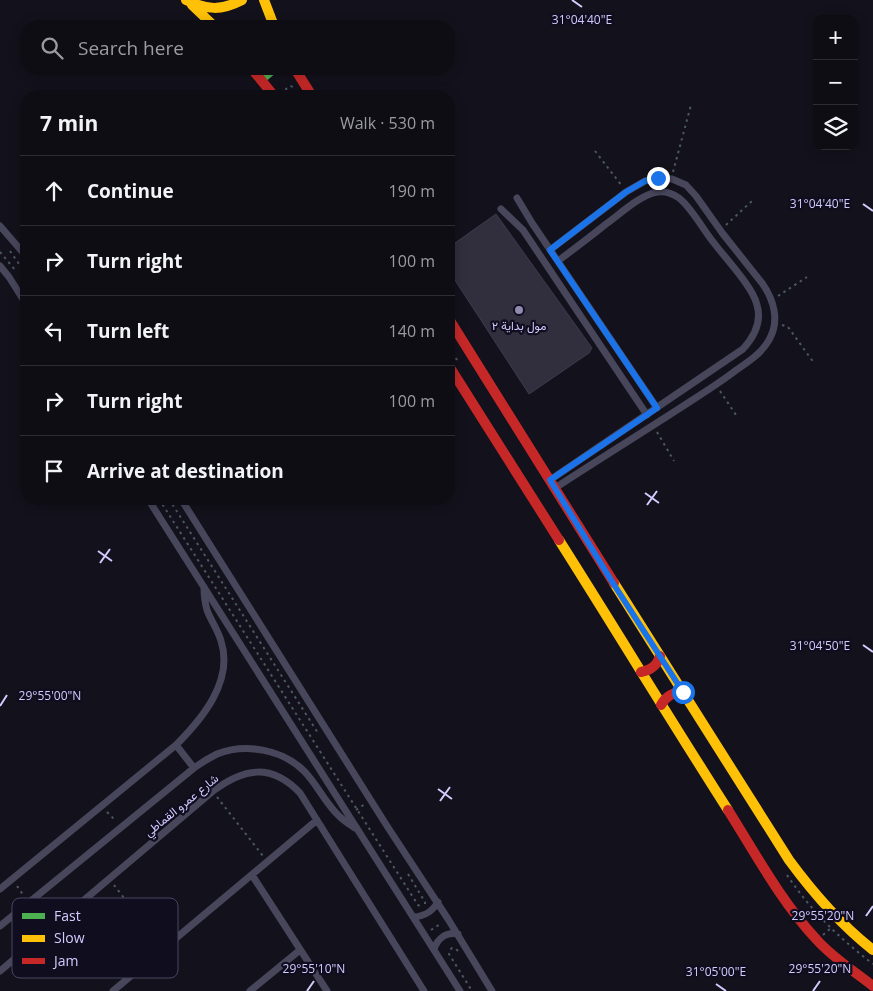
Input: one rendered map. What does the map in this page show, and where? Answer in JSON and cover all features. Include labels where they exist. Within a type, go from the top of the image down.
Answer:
[{"type":"street","points":[[187,0],[202,7],[218,9],[234,5],[242,0]]},
{"type":"street","points":[[187,0],[208,20]]},
{"type":"street","points":[[264,0],[272,20]]},
{"type":"street","points":[[257,75],[269,90]]},
{"type":"street","points":[[261,79],[266,75]]},
{"type":"street","points":[[299,75],[308,90]]},
{"type":"street","points":[[550,250],[626,192],[645,181],[658,178],[672,180],[686,185],[696,196],[762,283],[772,300],[775,316],[770,338],[762,350],[716,385],[600,460],[553,484]]},
{"type":"street","points":[[553,484],[593,451],[743,349],[750,341],[758,323],[758,306],[751,290],[686,206],[678,197],[667,192],[650,194],[634,203],[558,262]]},
{"type":"street","points":[[517,198],[657,408]]},
{"type":"street","points":[[501,209],[523,230],[647,415]]},
{"type":"street","points":[[0,226],[20,249]]},
{"type":"street","points":[[713,242],[722,232]]},
{"type":"street","points":[[529,239],[539,233]]},
{"type":"street","points":[[0,266],[20,294]]},
{"type":"street","points":[[455,329],[779,845],[808,886],[838,921],[873,950]]},
{"type":"street","points":[[455,367],[661,706],[775,885],[802,922],[821,937],[835,957],[873,986]]},
{"type":"street","points":[[593,451],[600,460]]},
{"type":"street","points":[[152,505],[460,991]]},
{"type":"street","points":[[184,505],[370,799],[438,902],[492,991]]},
{"type":"street","points":[[0,888],[176,745],[193,727],[206,709],[216,690],[224,668],[224,660],[222,644],[207,609],[204,587]]},
{"type":"street","points":[[641,672],[651,669],[659,661],[660,656]]},
{"type":"street","points":[[661,706],[670,695],[683,692]]},
{"type":"street","points":[[176,745],[194,768]]},
{"type":"street","points":[[34,898],[194,768],[218,754],[232,750],[258,749],[284,757],[303,770],[339,817],[358,830]]},
{"type":"street","name":"شارع عمرو القماطي","points":[[87,898],[226,782],[238,776],[252,773],[278,776],[290,783],[300,793],[424,991]]},
{"type":"street","points":[[178,936],[317,820]]},
{"type":"street","points":[[252,875],[327,991]]},
{"type":"street","points":[[414,917],[424,916],[438,902]]},
{"type":"street","points":[[0,926],[12,916]]},
{"type":"street","points":[[434,950],[441,938],[449,934],[458,934]]},
{"type":"street","points":[[250,991],[300,950]]},
{"type":"street","name":"شارع عمرو القماطي","points":[[0,971],[12,961]]},
{"type":"street","points":[[114,991],[129,978]]},
{"type":"path","points":[[286,90],[288,87],[292,86],[296,89]]},
{"type":"path","points":[[672,180],[691,105]]},
{"type":"path","points":[[595,151],[626,192]]},
{"type":"path","points":[[722,232],[753,200]]},
{"type":"path","points":[[10,250],[20,265]]},
{"type":"path","points":[[772,300],[807,278]]},
{"type":"path","points":[[774,325],[788,327],[814,363]]},
{"type":"path","points":[[716,385],[738,418]]},
{"type":"path","points":[[653,426],[674,460]]},
{"type":"path","points":[[163,505],[418,905],[424,907],[425,902],[405,870]]},
{"type":"path","points":[[173,505],[318,733]]},
{"type":"path","points":[[210,577],[217,573]]},
{"type":"path","points":[[213,791],[268,862]]},
{"type":"path","points":[[349,816],[370,799]]},
{"type":"path","points":[[102,805],[120,827]]},
{"type":"path","points":[[12,879],[26,898]]},
{"type":"path","points":[[110,879],[125,898]]},
{"type":"path","points":[[425,934],[448,919]]},
{"type":"path","points":[[821,937],[838,921]]},
{"type":"path","points":[[820,929],[821,937]]},
{"type":"path","points":[[457,950],[452,948],[448,954],[472,991]]},
{"type":"building","name":"مول بداية ۲","points":[[496,214],[592,348],[589,353],[529,394],[455,280],[455,243]]},
{"type":"traffic: fast","points":[[261,79],[266,75]]},
{"type":"traffic: slow","points":[[186,0],[201,6],[214,8],[227,6],[242,0]]},
{"type":"traffic: slow","points":[[264,0],[272,20]]},
{"type":"traffic: slow","points":[[192,5],[208,20]]},
{"type":"traffic: slow","points":[[559,540],[728,810]]},
{"type":"traffic: slow","points":[[614,583],[789,860],[828,908],[849,930],[873,950]]},
{"type":"traffic: jam","points":[[257,75],[269,90]]},
{"type":"traffic: jam","points":[[299,75],[308,90]]},
{"type":"traffic: jam","points":[[455,329],[614,583]]},
{"type":"traffic: jam","points":[[455,375],[559,540]]},
{"type":"traffic: jam","points":[[641,672],[653,667],[660,656]]},
{"type":"traffic: jam","points":[[661,705],[670,695],[683,692]]},
{"type":"traffic: jam","points":[[728,810],[770,877],[804,926],[830,953],[873,986]]},
{"type":"place","name":"مول بداية ۲","points":[[519,310]]},
{"type":"route","points":[[658,178],[645,181],[626,192],[550,250],[657,408],[550,480],[683,692]]}]
